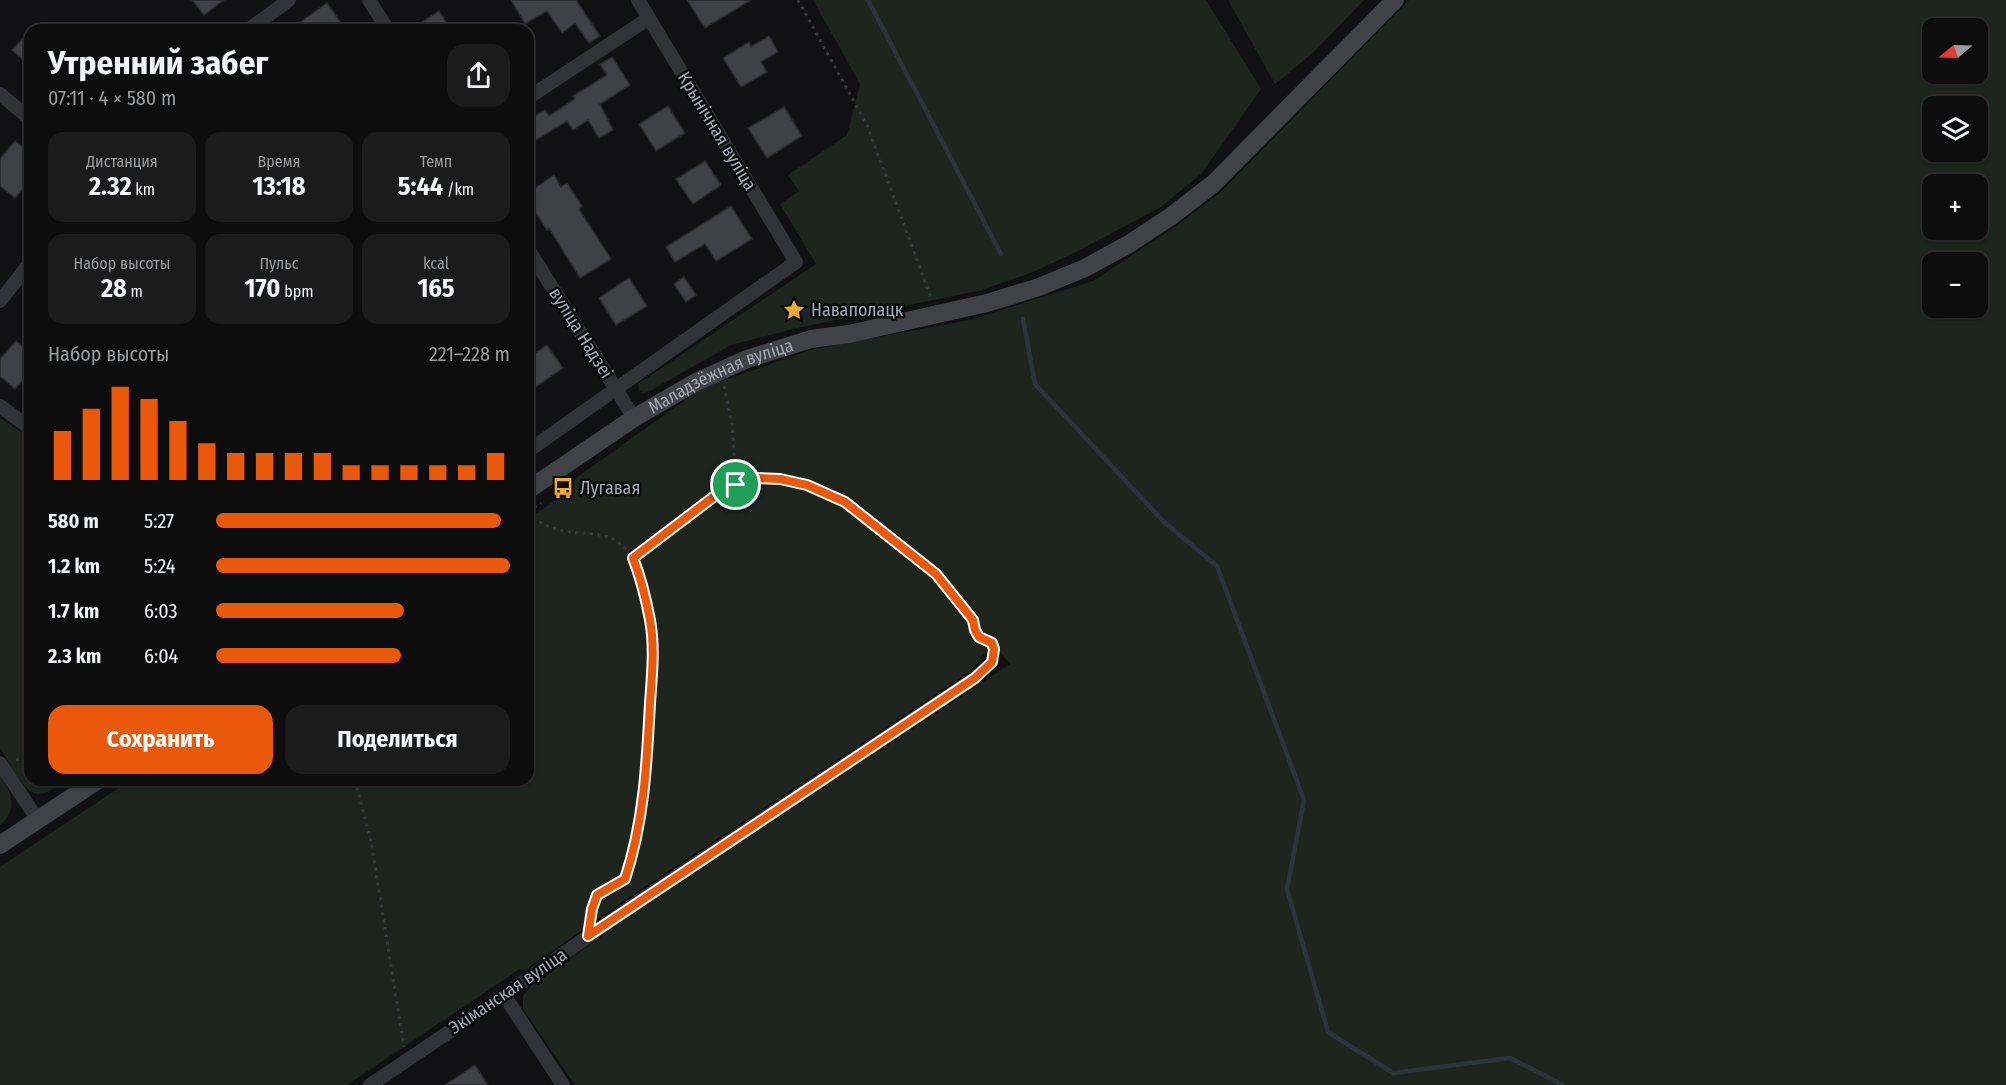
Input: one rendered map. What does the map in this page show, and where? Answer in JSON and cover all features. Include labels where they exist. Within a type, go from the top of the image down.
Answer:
[{"type":"main road","name":"Маладзёжная вуліца","points":[[534,486],[634,418],[696,382],[747,359],[811,339],[849,334],[987,303],[1039,287],[1084,268],[1129,244],[1170,217],[1213,184],[1395,0]]},
{"type":"main road","points":[[0,845],[89,786]]},
{"type":"street","points":[[256,24],[290,0]]},
{"type":"street","points":[[369,0],[384,24]]},
{"type":"street","name":"Крынічная вуліца","points":[[616,390],[796,262],[638,0]]},
{"type":"street","points":[[534,94],[649,18]]},
{"type":"street","points":[[0,94],[24,114]]},
{"type":"street","name":"вуліца Надзеі","points":[[534,259],[634,418]]},
{"type":"street","points":[[0,301],[24,270]]},
{"type":"street","points":[[534,447],[616,390]]},
{"type":"street","points":[[0,406],[24,424]]},
{"type":"street","name":"Экіманская вуліца","points":[[370,1085],[504,996],[588,936],[975,678]]},
{"type":"street","points":[[0,764],[38,820]]},
{"type":"street","points":[[504,996],[563,1085]]},
{"type":"path","points":[[798,0],[867,125],[937,314]]},
{"type":"path","points":[[720,371],[732,424],[736,485]]},
{"type":"path","points":[[633,558],[716,495],[736,485],[757,478],[780,479],[807,485],[845,502],[936,574],[973,620],[979,637],[992,643],[994,649],[992,662],[975,678]]},
{"type":"path","points":[[534,519],[561,532],[599,535],[615,539],[633,558],[651,621],[653,652],[646,774],[634,853],[625,879],[597,895],[592,909],[588,936]]},
{"type":"path","points":[[357,786],[371,841],[406,1061]]},
{"type":"shaded area","points":[[813,0],[1206,0],[1261,89],[1202,173],[1161,207],[1076,252],[1033,272],[982,290],[797,328],[731,345],[643,393],[639,390],[638,384],[816,264],[780,204],[799,191],[788,175],[847,135],[860,84]]},
{"type":"shaded area","points":[[1228,0],[1364,0],[1314,52],[1275,84]]},
{"type":"shaded area","points":[[1409,0],[2006,0],[2006,1085],[575,1085],[523,1009],[523,996],[531,986],[643,907],[1010,664],[993,643],[971,671],[634,894],[525,970],[520,969],[347,1085],[0,1085],[0,867],[122,786],[534,786],[534,515],[568,492],[576,478],[702,388],[814,349],[970,320],[1093,281],[1175,227],[1221,192]]},
{"type":"shaded area","points":[[0,418],[24,434],[24,784],[0,748]]},
{"type":"shaded area","points":[[0,776],[8,789],[11,807],[6,819],[0,825]]},
{"type":"shaded area","points":[[26,786],[57,786],[40,794]]},
{"type":"building","points":[[192,0],[224,0],[204,15]]},
{"type":"building","points":[[511,0],[576,0],[600,36],[589,43],[575,23],[562,33],[547,11],[525,24]]},
{"type":"building","points":[[687,0],[751,0],[705,28]]},
{"type":"building","points":[[327,3],[342,24],[297,24]]},
{"type":"building","points":[[439,11],[447,24],[423,24],[422,22]]},
{"type":"building","points":[[769,36],[778,52],[761,62],[767,72],[741,87],[723,58],[749,42],[751,47]]},
{"type":"building","points":[[24,37],[24,61],[12,50]]},
{"type":"building","points":[[612,57],[630,85],[600,104],[613,130],[599,138],[588,120],[573,130],[567,121],[534,141],[534,116],[545,110],[549,116],[575,99],[573,96],[607,75],[600,64]]},
{"type":"building","points":[[668,106],[685,133],[656,151],[639,124]]},
{"type":"building","points":[[784,107],[802,136],[767,158],[748,128]]},
{"type":"building","points":[[15,141],[24,148],[24,187],[15,198],[0,186],[0,159]]},
{"type":"building","points":[[705,161],[721,185],[693,204],[676,179]]},
{"type":"building","points":[[554,175],[561,187],[567,183],[582,206],[579,209],[611,259],[580,278],[549,228],[547,230],[534,210],[534,189]]},
{"type":"building","points":[[731,206],[752,239],[716,261],[705,244],[675,262],[666,247]]},
{"type":"building","points":[[684,277],[696,295],[686,302],[674,284]]},
{"type":"building","points":[[629,278],[647,306],[616,325],[599,298]]},
{"type":"building","points":[[16,341],[24,348],[24,378],[15,389],[0,376],[0,359]]},
{"type":"building","points":[[547,345],[563,368],[534,388],[534,354]]},
{"type":"building","points":[[475,1065],[488,1085],[445,1085]]},
{"type":"waterway","points":[[868,0],[1001,254]]},
{"type":"waterway","points":[[1023,319],[1035,384],[1164,522],[1217,566],[1304,800],[1287,889],[1328,1032],[1393,1073],[1510,1058],[1563,1085]]},
{"type":"place","name":"Наваполацк","points":[[794,310]]},
{"type":"place","name":"Лугавая","points":[[563,488]]},
{"type":"route","points":[[757,478],[780,479],[807,485],[845,502],[936,574],[973,620],[979,637],[992,643],[994,649],[992,662],[975,678],[588,936],[592,909],[597,895],[625,879],[634,853],[646,774],[653,652],[651,621],[633,558],[716,495],[736,485],[757,478]]}]
